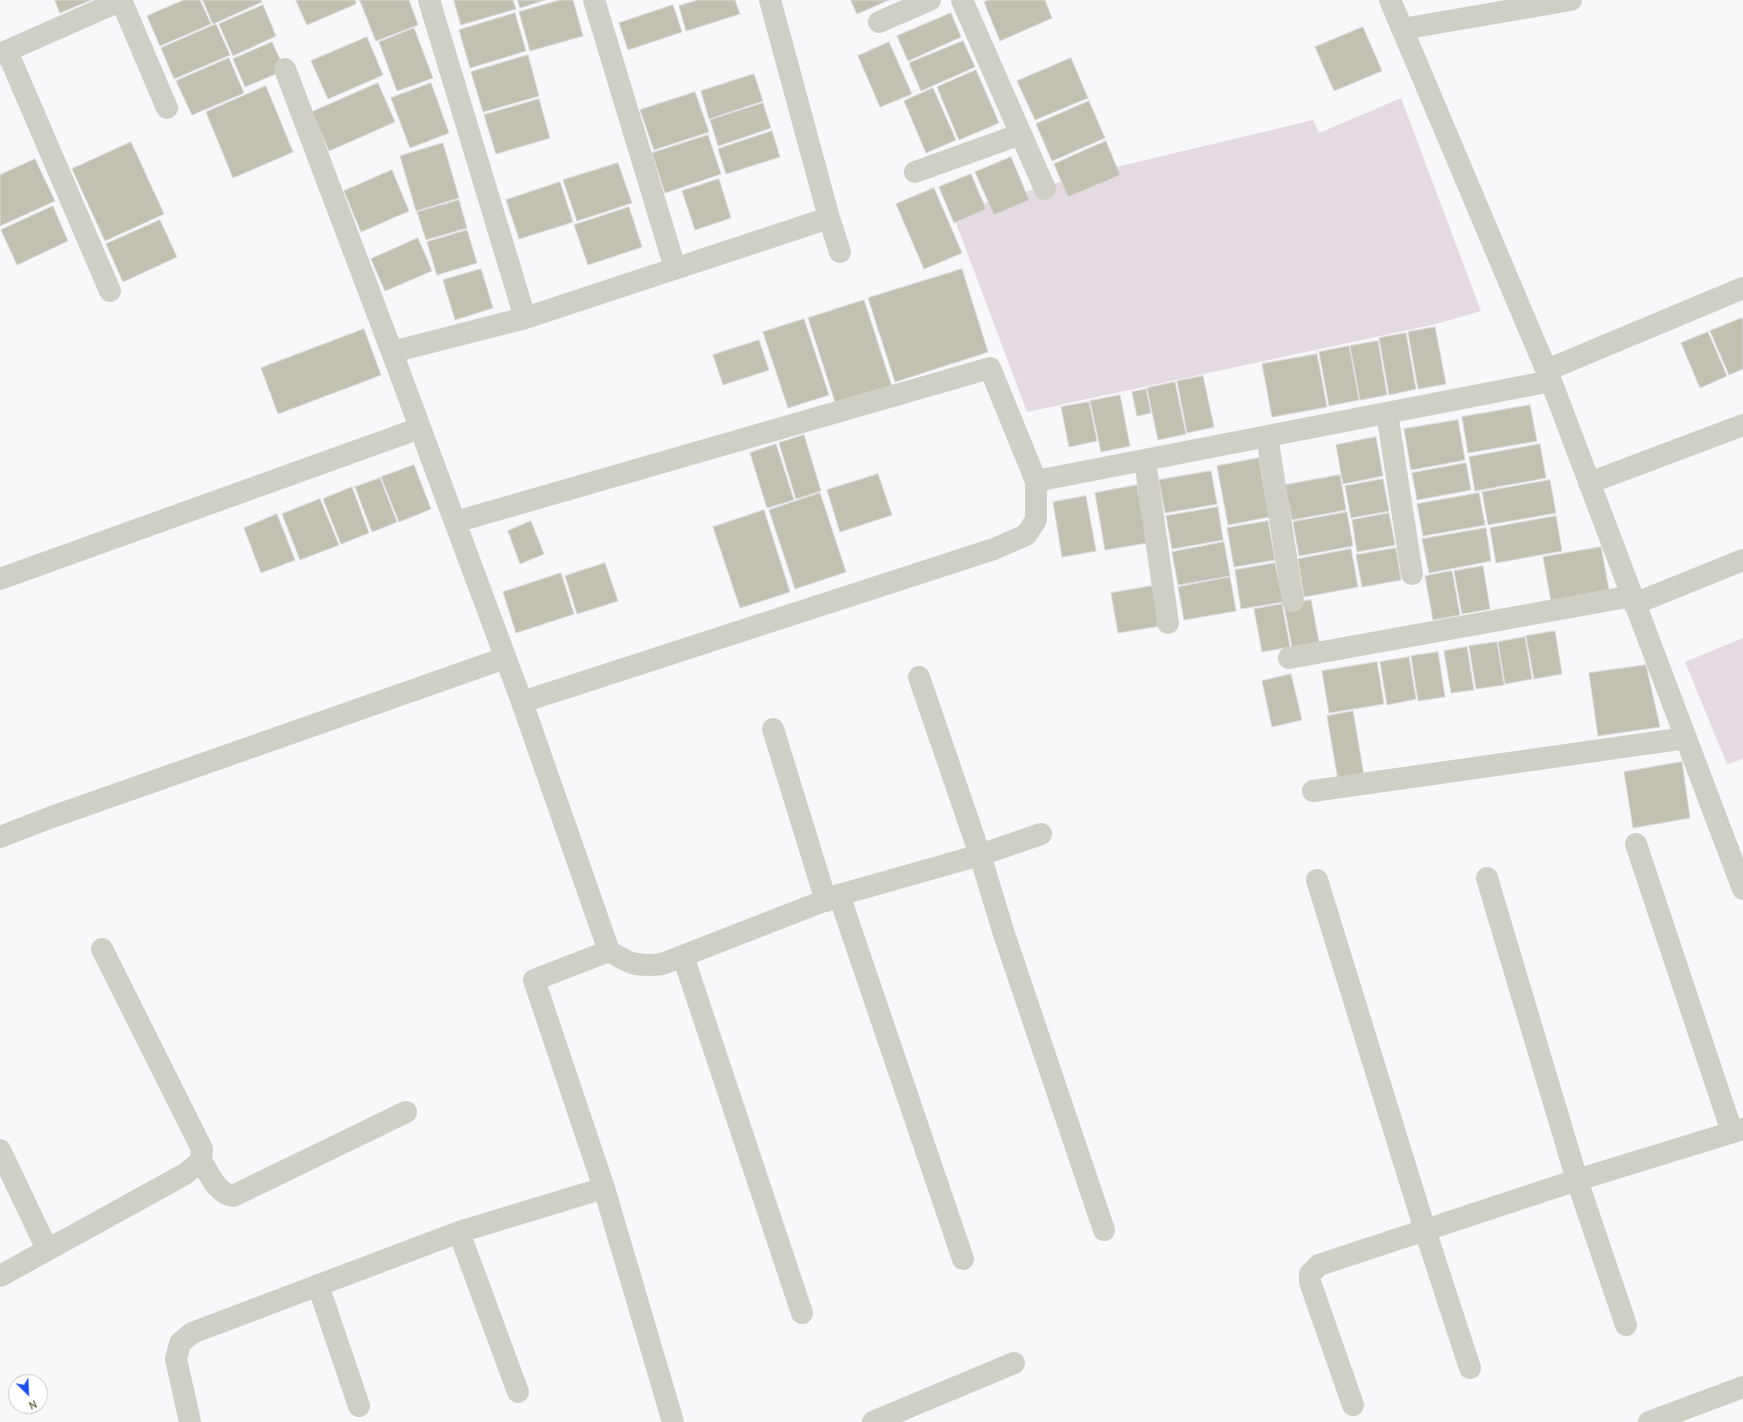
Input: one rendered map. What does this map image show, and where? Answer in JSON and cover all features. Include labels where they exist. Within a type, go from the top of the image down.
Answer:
[{"type":"street","points":[[110,291],[4,53],[122,0],[168,108]]},
{"type":"street","points":[[429,0],[525,318]]},
{"type":"street","points":[[594,0],[675,268]]},
{"type":"street","points":[[770,0],[829,218],[840,252]]},
{"type":"street","points":[[879,22],[930,0]]},
{"type":"street","points":[[962,0],[1045,189]]},
{"type":"street","points":[[1390,0],[1549,376],[1686,738],[1735,842],[1743,889]]},
{"type":"street","points":[[1402,29],[1571,0]]},
{"type":"street","points":[[285,69],[522,702],[609,951],[627,963],[646,966],[662,964],[833,898],[980,855],[1041,834]]},
{"type":"street","points":[[915,172],[1021,134]]},
{"type":"street","points":[[392,352],[525,318],[829,218]]},
{"type":"street","points":[[1036,480],[1387,413],[1549,376],[1743,288]]},
{"type":"street","points":[[455,522],[990,368],[1036,480],[1036,520],[1026,535],[994,549],[522,702]]},
{"type":"street","points":[[1387,413],[1412,574]]},
{"type":"street","points":[[1589,483],[1743,425]]},
{"type":"street","points":[[0,579],[420,428]]},
{"type":"street","points":[[1267,436],[1294,601]]},
{"type":"street","points":[[1146,460],[1168,623]]},
{"type":"street","points":[[1289,658],[1633,600],[1743,560]]},
{"type":"street","points":[[0,837],[505,658]]},
{"type":"street","points":[[918,677],[980,855],[1004,934],[1104,1230]]},
{"type":"street","points":[[773,729],[963,1259]]},
{"type":"street","points":[[1313,791],[1686,738]]},
{"type":"street","points":[[1353,1405],[1310,1282],[1310,1274],[1319,1265],[1577,1180],[1738,1130],[1636,844]]},
{"type":"street","points":[[1487,878],[1577,1180],[1626,1325]]},
{"type":"street","points":[[1317,880],[1425,1230],[1470,1368]]},
{"type":"street","points":[[102,949],[202,1149],[201,1160],[218,1188],[226,1195],[233,1196],[406,1112]]},
{"type":"street","points":[[609,951],[534,980],[604,1188],[673,1422]]},
{"type":"street","points":[[683,956],[802,1313]]},
{"type":"street","points":[[0,1150],[47,1249]]},
{"type":"street","points":[[0,1276],[185,1174],[201,1160]]},
{"type":"street","points":[[190,1422],[176,1359],[180,1343],[192,1333],[459,1232],[604,1188]]},
{"type":"street","points":[[459,1232],[518,1392]]},
{"type":"street","points":[[318,1285],[359,1406]]},
{"type":"street","points":[[873,1422],[1014,1363]]},
{"type":"street","points":[[1649,1422],[1743,1387]]},
{"type":"shaded area","points":[[1401,98],[1481,311],[1436,324],[1027,412],[952,212],[1100,171],[1313,120],[1319,133]]},
{"type":"shaded area","points":[[1743,638],[1743,759],[1727,764],[1685,662]]},
{"type":"building","points":[[55,0],[91,0],[60,13]]},
{"type":"building","points":[[184,0],[200,0],[211,24],[160,46],[147,16]]},
{"type":"building","points":[[203,0],[261,0],[262,2],[213,24]]},
{"type":"building","points":[[296,0],[355,0],[356,4],[307,25]]},
{"type":"building","points":[[360,0],[409,0],[418,25],[376,41]]},
{"type":"building","points":[[454,0],[513,0],[516,9],[461,25]]},
{"type":"building","points":[[518,0],[545,0],[520,8]]},
{"type":"building","points":[[560,0],[573,0],[583,36],[530,51],[519,12]]},
{"type":"building","points":[[698,0],[735,0],[740,14],[686,31],[679,6]]},
{"type":"building","points":[[851,0],[889,0],[857,14]]},
{"type":"building","points":[[989,0],[1045,0],[1052,18],[1000,41],[984,2]]},
{"type":"building","points":[[263,5],[276,36],[233,56],[219,24]]},
{"type":"building","points":[[673,5],[682,32],[628,50],[619,23]]},
{"type":"building","points":[[515,13],[526,51],[470,68],[459,30]]},
{"type":"building","points":[[951,13],[961,37],[908,61],[897,36]]},
{"type":"building","points":[[216,24],[230,55],[174,79],[161,48]]},
{"type":"building","points":[[1363,27],[1382,71],[1334,91],[1315,47]]},
{"type":"building","points":[[414,28],[433,78],[397,91],[379,42]]},
{"type":"building","points":[[367,37],[383,75],[328,99],[311,61]]},
{"type":"building","points":[[963,41],[975,67],[921,91],[909,63]]},
{"type":"building","points":[[272,42],[285,70],[245,87],[233,59]]},
{"type":"building","points":[[889,42],[912,94],[880,107],[858,56]]},
{"type":"building","points":[[528,55],[539,96],[483,112],[471,72]]},
{"type":"building","points":[[229,58],[244,93],[192,115],[176,81]]},
{"type":"building","points":[[1071,58],[1088,98],[1035,120],[1017,81]]},
{"type":"building","points":[[976,70],[999,123],[959,140],[937,87]]},
{"type":"building","points":[[754,74],[763,101],[709,119],[701,91]]},
{"type":"building","points":[[378,83],[395,122],[329,151],[312,112]]},
{"type":"building","points":[[431,83],[449,133],[410,148],[391,98]]},
{"type":"building","points":[[266,86],[293,152],[233,178],[206,112]]},
{"type":"building","points":[[933,88],[956,140],[926,153],[904,101]]},
{"type":"building","points":[[695,92],[709,132],[654,150],[640,110]]},
{"type":"building","points":[[539,99],[550,138],[496,154],[484,115]]},
{"type":"building","points":[[1089,101],[1105,138],[1052,161],[1036,124]]},
{"type":"building","points":[[763,103],[771,128],[718,146],[710,120]]},
{"type":"building","points":[[772,131],[780,157],[726,174],[718,149]]},
{"type":"building","points":[[708,135],[721,174],[665,193],[652,153]]},
{"type":"building","points":[[1106,141],[1120,175],[1068,197],[1054,164]]},
{"type":"building","points":[[131,142],[164,214],[105,241],[72,169]]},
{"type":"building","points":[[443,143],[459,198],[416,211],[400,156]]},
{"type":"building","points":[[1011,157],[1029,200],[994,215],[975,172]]},
{"type":"building","points":[[35,159],[55,201],[0,226],[0,175]]},
{"type":"building","points":[[618,163],[632,203],[577,221],[563,180]]},
{"type":"building","points":[[392,170],[409,211],[361,232],[344,191]]},
{"type":"building","points":[[971,174],[986,209],[954,223],[939,187]]},
{"type":"building","points":[[719,179],[731,218],[695,230],[682,191]]},
{"type":"building","points":[[560,182],[573,222],[519,239],[506,200]]},
{"type":"building","points":[[934,188],[962,253],[924,269],[896,204]]},
{"type":"building","points":[[459,200],[467,228],[426,240],[417,212]]},
{"type":"building","points":[[53,206],[68,241],[17,265],[1,230]]},
{"type":"building","points":[[629,207],[642,247],[588,265],[574,225]]},
{"type":"building","points":[[160,220],[177,257],[123,282],[106,244]]},
{"type":"building","points":[[467,230],[477,263],[437,275],[427,242]]},
{"type":"building","points":[[418,238],[432,271],[385,291],[371,259]]},
{"type":"building","points":[[481,269],[493,308],[455,320],[443,280]]},
{"type":"building","points":[[962,269],[988,352],[895,382],[868,298]]},
{"type":"building","points":[[864,300],[893,390],[837,408],[808,318]]},
{"type":"building","points":[[1742,318],[1743,369],[1729,375],[1710,331]]},
{"type":"building","points":[[804,319],[829,395],[788,408],[763,332]]},
{"type":"building","points":[[1435,327],[1446,384],[1418,389],[1408,332]]},
{"type":"building","points":[[364,329],[381,375],[278,414],[261,368]]},
{"type":"building","points":[[1708,332],[1727,376],[1700,388],[1681,343]]},
{"type":"building","points":[[1406,333],[1416,389],[1389,395],[1379,338]]},
{"type":"building","points":[[759,340],[769,370],[723,385],[713,355]]},
{"type":"building","points":[[1378,341],[1387,395],[1360,400],[1350,346]]},
{"type":"building","points":[[1349,346],[1359,400],[1329,406],[1319,352]]},
{"type":"building","points":[[1317,354],[1327,407],[1272,417],[1262,364]]},
{"type":"building","points":[[1203,376],[1214,427],[1187,433],[1177,381]]},
{"type":"building","points":[[1175,382],[1186,434],[1158,440],[1147,388]]},
{"type":"building","points":[[1146,389],[1151,413],[1137,416],[1132,392]]},
{"type":"building","points":[[1120,395],[1130,446],[1101,452],[1090,401]]},
{"type":"building","points":[[1089,402],[1097,441],[1069,447],[1061,407]]},
{"type":"building","points":[[1530,405],[1537,441],[1468,453],[1462,417]]},
{"type":"building","points":[[1458,420],[1465,460],[1411,470],[1404,429]]},
{"type":"building","points":[[804,435],[821,491],[796,499],[779,443]]},
{"type":"building","points":[[1376,437],[1383,476],[1343,484],[1336,445]]},
{"type":"building","points":[[776,444],[794,500],[767,508],[750,453]]},
{"type":"building","points":[[1540,444],[1546,478],[1475,491],[1469,457]]},
{"type":"building","points":[[1259,458],[1269,517],[1228,525],[1217,466]]},
{"type":"building","points":[[1466,463],[1471,490],[1417,500],[1412,473]]},
{"type":"building","points":[[414,465],[431,509],[399,522],[381,477]]},
{"type":"building","points":[[1211,471],[1217,504],[1165,513],[1159,480]]},
{"type":"building","points":[[878,474],[892,515],[840,532],[827,490]]},
{"type":"building","points":[[1340,475],[1346,510],[1292,520],[1285,485]]},
{"type":"building","points":[[380,478],[397,522],[372,532],[355,487]]},
{"type":"building","points":[[1383,479],[1389,511],[1351,518],[1345,486]]},
{"type":"building","points":[[1550,480],[1556,513],[1488,525],[1482,492]]},
{"type":"building","points":[[1137,485],[1147,543],[1105,550],[1095,493]]},
{"type":"building","points":[[352,487],[369,533],[341,544],[323,499]]},
{"type":"building","points":[[820,493],[846,572],[795,589],[769,510]]},
{"type":"building","points":[[1479,493],[1485,525],[1423,536],[1417,504]]},
{"type":"building","points":[[1086,496],[1096,551],[1062,557],[1053,502]]},
{"type":"building","points":[[320,499],[339,545],[300,560],[282,514]]},
{"type":"building","points":[[1218,507],[1223,540],[1172,549],[1166,516]]},
{"type":"building","points":[[764,510],[790,592],[740,608],[713,527]]},
{"type":"building","points":[[1347,512],[1353,546],[1299,556],[1293,522]]},
{"type":"building","points":[[1389,513],[1395,545],[1357,552],[1352,520]]},
{"type":"building","points":[[277,514],[295,560],[261,573],[244,528]]},
{"type":"building","points":[[1556,516],[1562,551],[1496,563],[1490,528]]},
{"type":"building","points":[[531,521],[544,554],[520,564],[508,531]]},
{"type":"building","points":[[1268,521],[1275,560],[1234,567],[1227,528]]},
{"type":"building","points":[[1486,528],[1491,561],[1429,573],[1422,539]]},
{"type":"building","points":[[1224,542],[1230,576],[1178,585],[1172,552]]},
{"type":"building","points":[[1601,547],[1609,590],[1551,601],[1543,557]]},
{"type":"building","points":[[1396,548],[1401,580],[1362,587],[1356,555]]},
{"type":"building","points":[[1351,549],[1358,587],[1304,597],[1298,559]]},
{"type":"building","points":[[605,563],[618,601],[577,614],[565,576]]},
{"type":"building","points":[[1275,563],[1283,602],[1241,609],[1235,570]]},
{"type":"building","points":[[1483,566],[1490,609],[1462,614],[1454,571]]},
{"type":"building","points":[[1452,571],[1460,615],[1433,620],[1425,576]]},
{"type":"building","points":[[561,573],[574,614],[516,633],[503,592]]},
{"type":"building","points":[[1230,577],[1236,611],[1184,620],[1178,587]]},
{"type":"building","points":[[1152,586],[1160,626],[1118,633],[1111,593]]},
{"type":"building","points":[[1311,600],[1319,642],[1292,647],[1284,605]]},
{"type":"building","points":[[1282,604],[1290,647],[1262,652],[1254,609]]},
{"type":"building","points":[[1555,631],[1562,674],[1534,679],[1526,636]]},
{"type":"building","points":[[1525,637],[1532,679],[1505,684],[1498,642]]},
{"type":"building","points":[[1497,642],[1504,685],[1476,689],[1469,646]]},
{"type":"building","points":[[1467,647],[1474,690],[1451,693],[1444,651]]},
{"type":"building","points":[[1438,652],[1445,697],[1418,701],[1411,656]]},
{"type":"building","points":[[1409,657],[1416,699],[1387,705],[1380,662]]},
{"type":"building","points":[[1377,662],[1384,704],[1329,713],[1322,671]]},
{"type":"building","points":[[1646,665],[1660,727],[1598,736],[1589,673]]},
{"type":"building","points":[[1291,674],[1302,720],[1272,727],[1262,681]]},
{"type":"building","points":[[1353,711],[1364,776],[1338,780],[1327,716]]},
{"type":"building","points":[[1682,762],[1690,818],[1633,828],[1624,772]]}]
